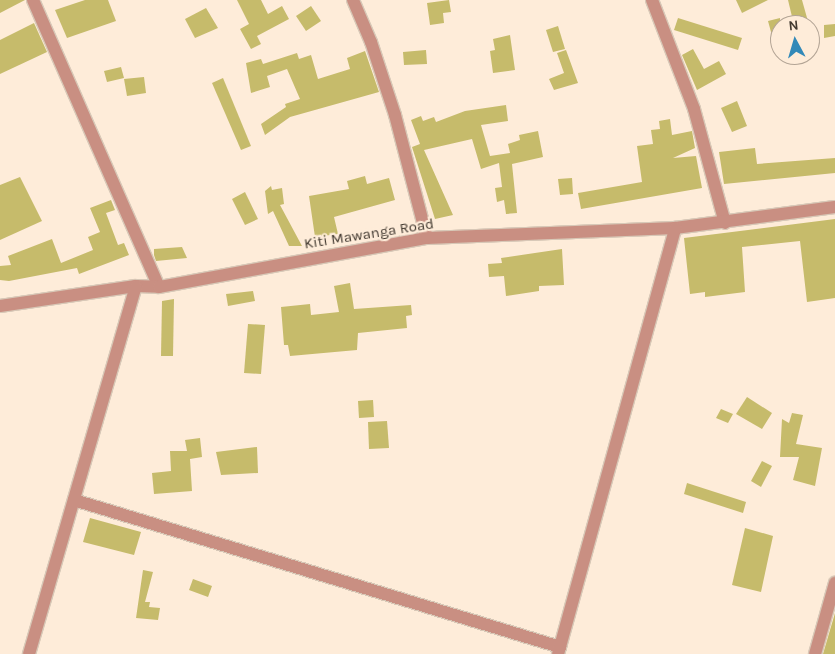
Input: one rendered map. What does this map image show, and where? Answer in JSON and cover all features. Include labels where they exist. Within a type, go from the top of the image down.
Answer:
[{"type":"street","points":[[33,0],[159,288]]},
{"type":"street","points":[[353,0],[371,42],[395,115],[427,238]]},
{"type":"street","points":[[652,0],[694,109],[725,223]]},
{"type":"street","name":"Kiti Mawanga Road","points":[[0,306],[136,286],[159,288],[427,238],[675,228],[725,223],[835,207]]},
{"type":"street","points":[[74,500],[559,651],[675,228]]},
{"type":"street","points":[[29,654],[136,286]]},
{"type":"street","points":[[815,654],[835,583]]},
{"type":"building","points":[[0,0],[25,0],[0,13]]},
{"type":"building","points":[[85,0],[108,0],[116,21],[67,38],[55,10]]},
{"type":"building","points":[[237,0],[261,0],[268,14],[282,6],[289,19],[257,36],[261,44],[251,49],[240,29],[249,24]]},
{"type":"building","points":[[449,0],[451,12],[443,13],[444,23],[430,25],[427,3]]},
{"type":"building","points":[[736,0],[768,0],[742,13]]},
{"type":"building","points":[[788,0],[802,0],[806,15],[792,15]]},
{"type":"building","points":[[311,6],[321,21],[306,31],[296,16]]},
{"type":"building","points":[[206,8],[218,28],[195,38],[185,19]]},
{"type":"building","points":[[678,18],[742,38],[738,50],[674,30]]},
{"type":"building","points":[[34,23],[47,52],[0,74],[0,40]]},
{"type":"building","points":[[835,24],[835,36],[824,38],[824,25]]},
{"type":"building","points":[[558,26],[565,49],[553,52],[546,30]]},
{"type":"building","points":[[510,35],[515,70],[493,73],[490,51],[495,50],[493,39]]},
{"type":"building","points":[[693,49],[704,69],[719,61],[726,74],[697,90],[682,55]]},
{"type":"building","points":[[426,50],[427,64],[404,65],[403,52]]},
{"type":"building","points":[[566,50],[578,83],[554,90],[549,79],[564,73],[557,53]]},
{"type":"building","points":[[365,51],[379,92],[290,117],[265,135],[261,124],[286,107],[285,104],[300,99],[287,69],[267,76],[270,87],[251,93],[246,63],[261,59],[263,64],[297,53],[299,59],[311,55],[318,79],[350,69],[347,58]]},
{"type":"building","points":[[121,67],[124,78],[107,82],[104,71]]},
{"type":"building","points":[[144,77],[146,93],[127,96],[124,79]]},
{"type":"building","points":[[223,78],[251,146],[241,150],[212,83]]},
{"type":"building","points":[[737,101],[747,126],[732,132],[721,108]]},
{"type":"building","points":[[506,105],[508,121],[481,125],[490,156],[510,153],[508,144],[520,140],[519,135],[538,131],[543,157],[512,164],[517,213],[506,214],[504,200],[497,202],[495,188],[502,187],[499,163],[481,169],[472,139],[424,150],[453,215],[435,219],[412,147],[420,144],[411,120],[421,116],[423,121],[434,117],[436,122],[465,111]]},
{"type":"building","points":[[670,119],[672,135],[692,131],[695,148],[673,158],[696,156],[702,188],[581,209],[578,193],[642,182],[637,146],[653,144],[651,130],[660,129],[659,121]]},
{"type":"building","points":[[755,148],[757,164],[835,158],[835,173],[724,184],[719,152]]},
{"type":"building","points":[[365,176],[367,184],[389,178],[395,200],[334,217],[338,234],[315,237],[309,196],[349,189],[347,181]]},
{"type":"building","points":[[20,177],[42,221],[0,240],[0,185]]},
{"type":"building","points":[[572,178],[573,194],[560,195],[558,179]]},
{"type":"building","points":[[271,186],[272,190],[282,188],[284,204],[280,205],[302,246],[289,246],[273,211],[268,214],[265,191]]},
{"type":"building","points":[[245,192],[258,219],[245,225],[232,199]]},
{"type":"building","points":[[111,200],[115,210],[106,213],[118,245],[124,243],[129,255],[79,274],[77,268],[9,281],[0,280],[0,266],[11,265],[8,256],[52,239],[61,263],[93,250],[88,237],[100,232],[90,208]]},
{"type":"building","points":[[835,219],[835,298],[807,302],[800,241],[742,247],[745,292],[705,297],[705,292],[690,294],[684,238]]},
{"type":"building","points":[[182,247],[187,258],[156,261],[154,249]]},
{"type":"building","points":[[562,249],[564,285],[539,286],[539,291],[506,296],[504,276],[489,277],[488,264],[502,263],[501,258]]},
{"type":"building","points":[[350,283],[354,309],[411,305],[412,315],[406,316],[407,328],[358,333],[357,350],[290,356],[288,345],[284,345],[281,307],[310,304],[311,315],[339,312],[334,286]]},
{"type":"building","points":[[253,291],[255,301],[228,306],[226,294]]},
{"type":"building","points":[[174,299],[173,356],[161,356],[162,301]]},
{"type":"building","points":[[248,324],[265,325],[261,374],[244,373]]},
{"type":"building","points":[[747,397],[772,413],[762,429],[736,414]]},
{"type":"building","points":[[373,400],[374,417],[359,418],[358,401]]},
{"type":"building","points":[[721,409],[733,414],[728,423],[716,418]]},
{"type":"building","points":[[792,413],[803,415],[796,444],[822,448],[815,486],[793,480],[799,457],[780,457],[782,419],[789,423]]},
{"type":"building","points":[[387,421],[389,448],[369,449],[368,422]]},
{"type":"building","points":[[200,438],[202,457],[190,459],[192,491],[154,494],[152,473],[171,471],[170,451],[187,451],[185,440]]},
{"type":"building","points":[[257,447],[258,473],[221,475],[216,452]]},
{"type":"building","points":[[762,461],[772,466],[761,487],[751,481]]},
{"type":"building","points":[[687,483],[746,502],[743,513],[684,494]]},
{"type":"building","points":[[90,518],[141,532],[134,555],[83,542]]},
{"type":"building","points":[[745,528],[773,536],[761,592],[732,585]]},
{"type":"building","points":[[143,570],[153,572],[145,602],[150,602],[149,607],[160,608],[158,620],[136,618]]},
{"type":"building","points":[[193,579],[212,586],[208,597],[189,590]]},
{"type":"building","points":[[835,613],[835,654],[823,654]]}]
